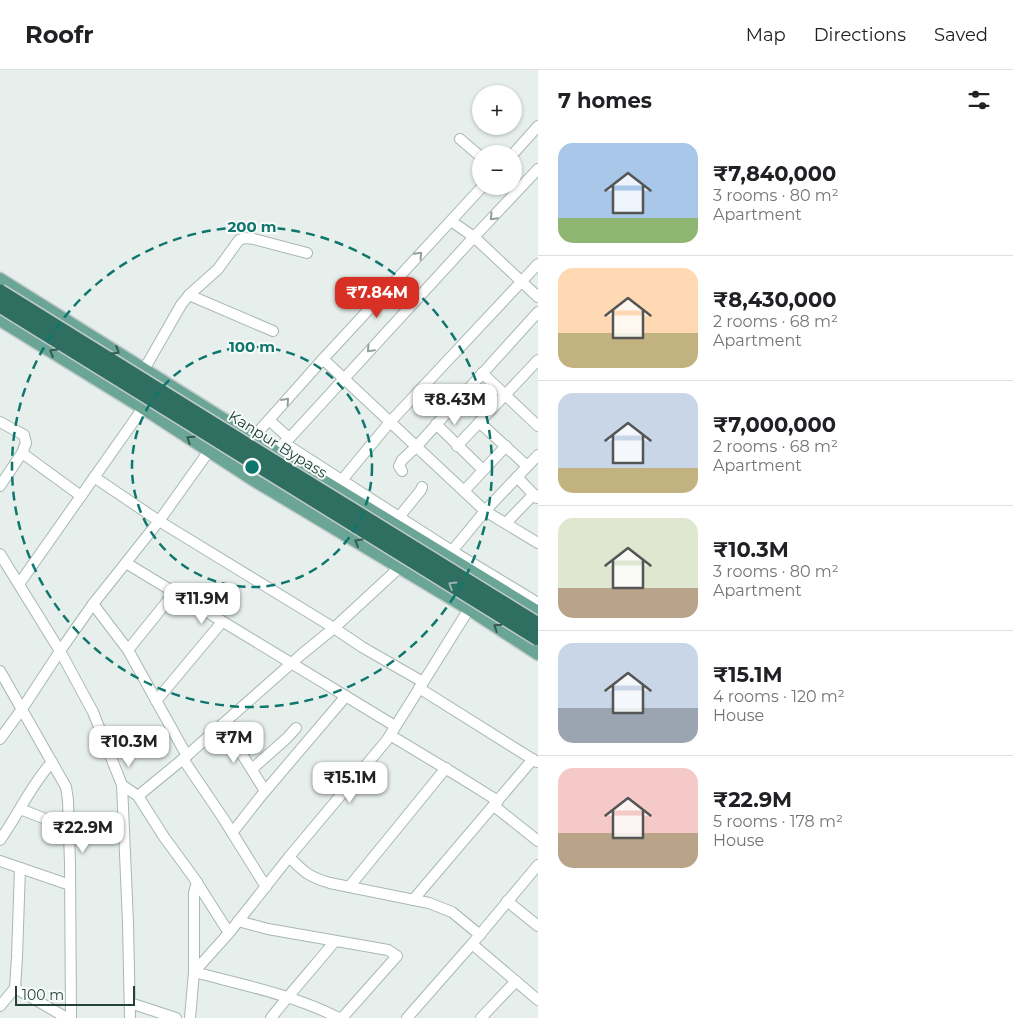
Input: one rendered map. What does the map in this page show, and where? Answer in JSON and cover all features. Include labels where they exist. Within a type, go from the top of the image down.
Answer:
[{"type":"highway","name":"Kanpur Bypass","points":[[0,292],[538,624]]},
{"type":"highway","name":"Kanpur Bypass","points":[[0,305],[538,638]]},
{"type":"main road","points":[[0,279],[253,437],[283,444],[538,612]]},
{"type":"main road","points":[[2,325],[143,408],[252,479],[469,609],[538,654]]},
{"type":"street","points":[[521,145],[538,126]]},
{"type":"street","points":[[460,139],[472,149]]},
{"type":"street","points":[[252,479],[538,169]]},
{"type":"street","points":[[230,465],[323,359],[475,195]]},
{"type":"street","points":[[451,221],[474,237],[538,298]]},
{"type":"street","points":[[145,368],[189,295],[218,269],[239,240],[246,238],[254,239],[307,253]]},
{"type":"street","points":[[342,480],[390,422],[538,264]]},
{"type":"street","points":[[189,295],[273,331]]},
{"type":"street","points":[[398,470],[402,460],[538,312]]},
{"type":"street","points":[[323,359],[485,510],[538,543]]},
{"type":"street","points":[[457,446],[538,360]]},
{"type":"street","points":[[482,374],[538,426]]},
{"type":"street","points":[[19,584],[143,408]]},
{"type":"street","points":[[269,420],[283,444],[452,551],[538,602]]},
{"type":"street","points":[[0,422],[24,435],[26,443],[22,453],[0,486]]},
{"type":"street","points":[[479,422],[528,466]]},
{"type":"street","points":[[436,424],[483,470]]},
{"type":"street","points":[[464,491],[506,446]]},
{"type":"street","points":[[0,739],[93,604],[159,521],[209,451]]},
{"type":"street","points":[[22,453],[81,496]]},
{"type":"street","points":[[452,551],[485,510],[537,458]]},
{"type":"street","points":[[94,477],[159,521],[334,628],[535,761],[496,803],[413,900]]},
{"type":"street","points":[[506,523],[536,496],[518,477]]},
{"type":"street","points":[[399,517],[422,487]]},
{"type":"street","points":[[0,554],[60,651],[93,712],[122,785],[130,1018]]},
{"type":"street","points":[[126,563],[346,696],[392,731],[496,803],[538,840]]},
{"type":"street","points":[[138,796],[185,758],[334,628],[400,567]]},
{"type":"street","points":[[128,650],[174,593]]},
{"type":"street","points":[[93,604],[128,650],[185,758],[266,887]]},
{"type":"street","points":[[194,972],[266,887],[392,731],[469,609]]},
{"type":"street","points":[[156,701],[222,622]]},
{"type":"street","points":[[0,671],[66,787],[69,828],[71,1018]]},
{"type":"street","points":[[232,833],[346,696]]},
{"type":"street","points":[[223,724],[265,791]]},
{"type":"street","points":[[252,769],[296,728]]},
{"type":"street","points":[[0,840],[44,771],[52,762]]},
{"type":"street","points":[[349,887],[446,768]]},
{"type":"street","points":[[122,785],[138,796],[229,932]]},
{"type":"street","points":[[20,809],[69,828]]},
{"type":"street","points":[[289,857],[307,874],[316,879],[429,903],[452,912],[480,935]]},
{"type":"street","points":[[0,861],[70,885]]},
{"type":"street","points":[[407,1018],[538,865]]},
{"type":"street","points":[[0,1006],[15,988],[20,868]]},
{"type":"street","points":[[190,1018],[194,972],[194,893],[197,882]]},
{"type":"street","points":[[507,901],[538,926]]},
{"type":"street","points":[[194,972],[288,996],[340,1018],[396,956],[388,950],[238,921]]},
{"type":"street","points":[[271,1018],[335,941]]},
{"type":"street","points":[[472,944],[538,1000]]},
{"type":"street","points":[[482,1018],[516,981]]},
{"type":"street","points":[[15,988],[67,1018]]},
{"type":"street","points":[[130,1003],[176,1018]]}]
